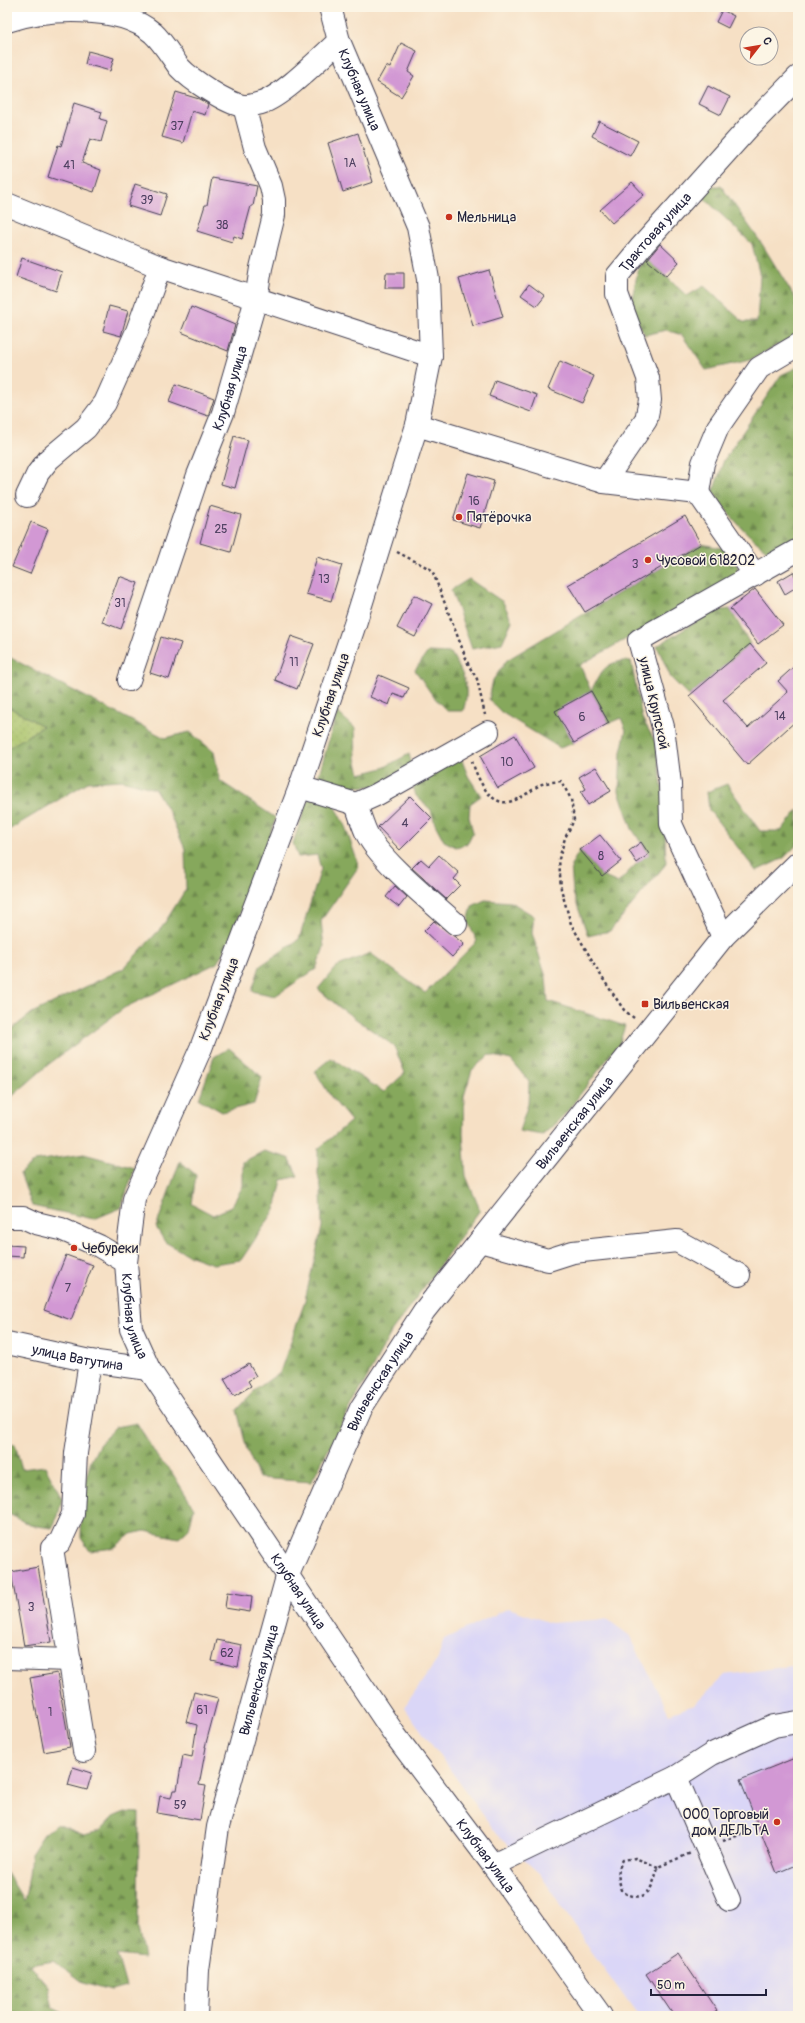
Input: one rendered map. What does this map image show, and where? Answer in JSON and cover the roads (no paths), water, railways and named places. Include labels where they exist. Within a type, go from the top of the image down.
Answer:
[{"type":"street","name":"Клубная улица","points":[[330,7],[339,41],[418,227],[428,279],[431,356],[417,425],[355,624],[300,787],[201,1048],[134,1199],[126,1262],[131,1329],[149,1369],[287,1577],[395,1735],[493,1866],[601,2016]]},
{"type":"street","points":[[7,21],[32,14],[98,12],[119,16],[153,33],[181,68],[216,96],[244,106],[261,103],[277,95],[339,41]]},
{"type":"street","name":"Трактовая улица","points":[[604,482],[646,420],[650,400],[648,378],[617,294],[617,276],[641,247],[748,128],[798,77]]},
{"type":"street","name":"Клубная улица","points":[[129,680],[198,475],[223,413],[256,299],[261,268],[274,215],[272,186],[255,148],[244,106]]},
{"type":"street","points":[[7,204],[160,268],[431,356]]},
{"type":"street","points":[[27,496],[38,473],[49,459],[86,428],[105,403],[137,331],[160,268]]},
{"type":"street","points":[[755,575],[698,493],[703,463],[718,427],[759,368],[798,345]]},
{"type":"street","points":[[417,425],[604,482],[698,493]]},
{"type":"street","name":"улица Крупской","points":[[723,936],[671,824],[670,784],[663,727],[640,640],[798,550]]},
{"type":"street","points":[[300,787],[356,804],[376,795],[488,732]]},
{"type":"street","points":[[356,804],[366,833],[374,845],[392,865],[456,924]]},
{"type":"street","name":"Вильвенская улица","points":[[196,2016],[198,1970],[218,1827],[287,1577],[361,1408],[424,1311],[723,936],[798,863]]},
{"type":"street","points":[[7,1217],[23,1217],[36,1223],[61,1228],[99,1246],[126,1262]]},
{"type":"street","points":[[480,1241],[548,1260],[573,1252],[677,1241],[739,1275]]},
{"type":"street","name":"улица Ватутина","points":[[7,1343],[90,1361],[149,1369]]},
{"type":"street","points":[[84,1751],[52,1548],[60,1542],[73,1514],[76,1453],[90,1361]]},
{"type":"street","points":[[7,1658],[70,1660]]},
{"type":"street","points":[[493,1866],[676,1777],[712,1754],[774,1726],[798,1722]]},
{"type":"street","points":[[676,1777],[729,1900]]},
{"type":"place","name":"Мельница","points":[[449,217]]},
{"type":"place","name":"Пятёрочка","points":[[459,517]]},
{"type":"place","name":"Чусовой 618202","points":[[648,560]]},
{"type":"place","name":"Вильвенская","points":[[645,1004]]},
{"type":"place","name":"Чебуреки","points":[[74,1248]]},
{"type":"place","name":"ООО Торговый дом ДЕЛЬТА","points":[[777,1822]]}]
